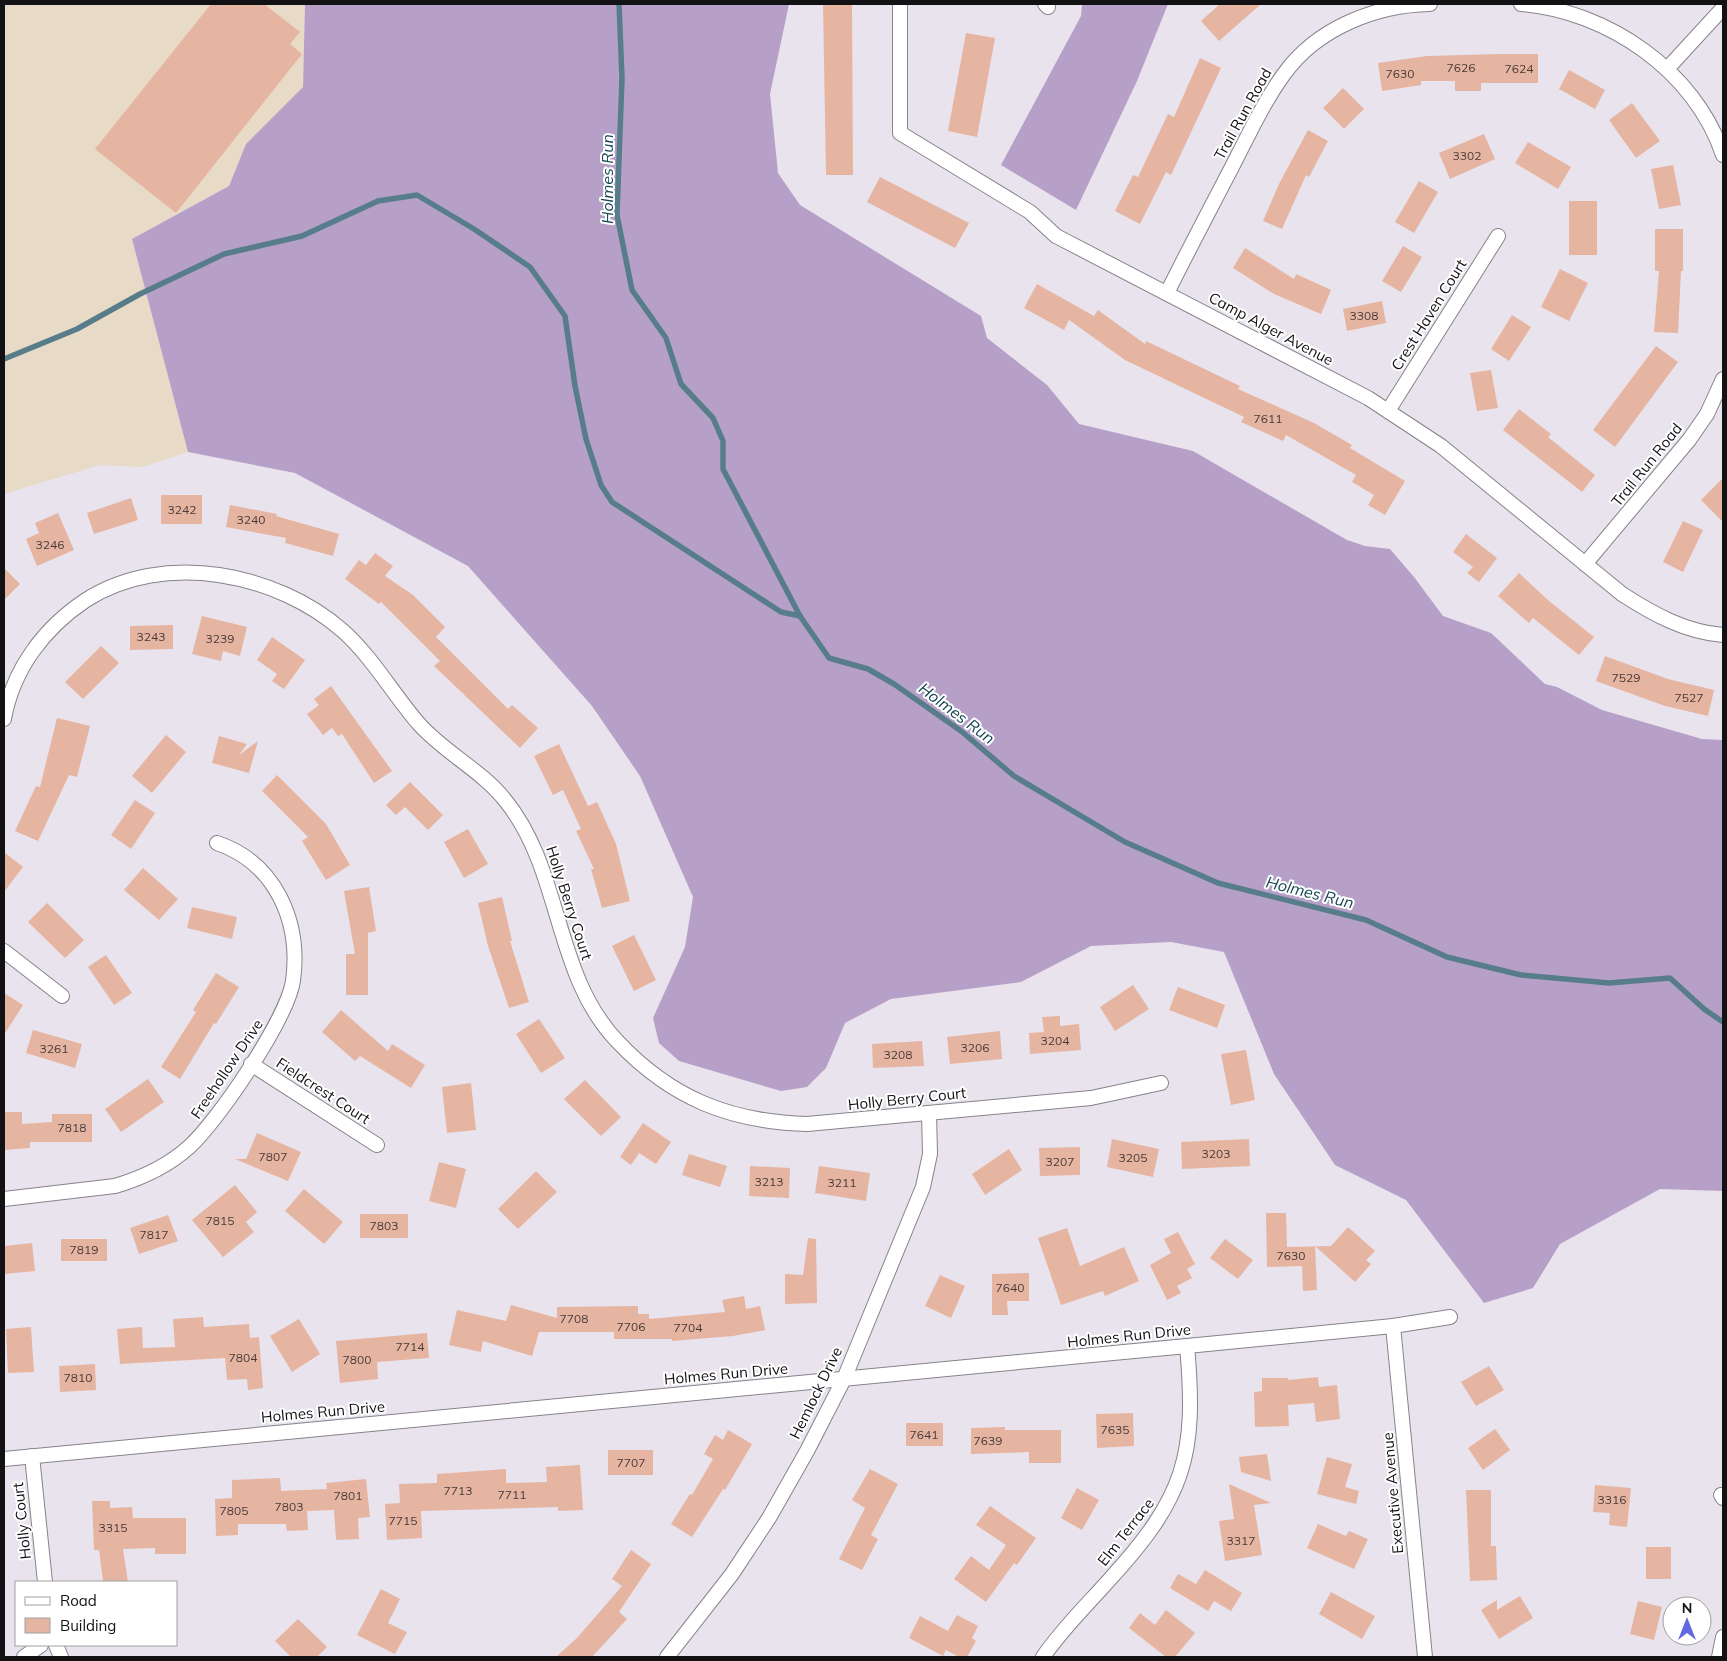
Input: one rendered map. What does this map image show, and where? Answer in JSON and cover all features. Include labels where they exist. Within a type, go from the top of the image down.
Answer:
[{"type":"street","name":"Camp Alger Avenue","points":[[900,4],[900,133],[1030,212],[1056,236],[1368,398],[1441,446],[1622,594],[1653,614],[1689,628],[1723,635]]},
{"type":"street","name":"Trail Run Road","points":[[1167,293],[1262,109],[1284,73],[1325,35],[1354,20],[1381,10],[1408,4],[1430,4]]},
{"type":"street","points":[[1520,4],[1559,11],[1593,22],[1645,52],[1667,69],[1689,92],[1705,114],[1723,155]]},
{"type":"street","points":[[1667,69],[1723,8]]},
{"type":"street","name":"Crest Haven Court","points":[[1388,411],[1498,236]]},
{"type":"street","name":"Trail Run Road","points":[[1585,564],[1689,440],[1707,414],[1723,379]]},
{"type":"street","name":"Holly Berry Court","points":[[4,719],[14,686],[25,663],[51,628],[70,611],[92,597],[116,586],[145,577],[165,574],[200,574],[231,577],[288,595],[316,611],[342,630],[363,650],[420,724],[444,748],[483,778],[504,798],[520,820],[535,847],[573,968],[586,997],[616,1041],[653,1076],[708,1106],[740,1118],[775,1123],[846,1122],[1091,1098],[1160,1082]]},
{"type":"street","name":"Freehollow Drive","points":[[4,1199],[115,1186],[133,1181],[164,1165],[188,1148],[207,1128],[278,1022],[293,981],[294,941],[289,917],[282,901],[264,872],[249,858],[218,843]]},
{"type":"street","points":[[4,951],[62,996]]},
{"type":"street","name":"Fieldcrest Court","points":[[251,1064],[377,1146]]},
{"type":"street","name":"Hemlock Drive","points":[[667,1657],[732,1574],[769,1518],[844,1379],[923,1187],[930,1154],[929,1113]]},
{"type":"street","name":"Holmes Run Drive","points":[[4,1459],[1393,1326],[1450,1317]]},
{"type":"street","name":"Executive Avenue","points":[[1393,1326],[1424,1657]]},
{"type":"street","name":"Elm Terrace","points":[[1043,1657],[1157,1522],[1179,1483],[1191,1424],[1187,1346]]},
{"type":"street","name":"Holly Court","points":[[32,1456],[44,1581]]},
{"type":"street","points":[[1719,1657],[1723,1637]]},
{"type":"street","points":[[24,1657],[40,1646]]},
{"type":"shaded area","points":[[4,4],[305,4],[303,87],[246,144],[229,186],[132,239],[188,452],[143,467],[100,465],[4,494]]},
{"type":"shaded area","points":[[305,4],[789,4],[770,94],[778,173],[800,205],[981,316],[987,338],[1047,385],[1079,424],[1193,451],[1347,540],[1365,546],[1390,549],[1443,616],[1491,633],[1545,684],[1557,687],[1602,710],[1702,739],[1723,740],[1723,1191],[1660,1189],[1560,1244],[1533,1288],[1484,1303],[1406,1200],[1335,1165],[1274,1074],[1224,952],[1171,942],[1091,946],[1021,982],[891,999],[845,1023],[826,1068],[807,1087],[781,1091],[679,1061],[659,1043],[653,1018],[685,947],[693,897],[640,776],[592,706],[468,566],[295,473],[188,452],[132,239],[229,186],[246,144],[303,87]]},
{"type":"shaded area","points":[[1082,4],[1168,4],[1137,81],[1076,210],[1001,165],[1081,16]]},
{"type":"building","points":[[211,4],[264,4],[300,32],[290,44],[302,54],[176,213],[95,149]]},
{"type":"building","points":[[823,4],[852,4],[853,175],[826,175]]},
{"type":"building","points":[[1220,4],[1261,4],[1219,41],[1201,21]]},
{"type":"building","points":[[966,33],[995,38],[977,137],[948,131]]},
{"type":"building","points":[[1538,54],[1538,83],[1481,83],[1481,91],[1455,91],[1455,81],[1421,81],[1421,85],[1382,91],[1378,63],[1427,56]]},
{"type":"building","points":[[1200,58],[1221,68],[1171,175],[1166,172],[1140,224],[1115,211],[1133,175],[1138,177],[1168,114],[1174,117]]},
{"type":"building","points":[[1569,70],[1605,90],[1595,109],[1559,89]]},
{"type":"building","points":[[1343,88],[1364,109],[1344,129],[1323,108]]},
{"type":"building","points":[[1632,103],[1660,141],[1636,158],[1609,120]]},
{"type":"building","points":[[1308,130],[1328,141],[1309,177],[1306,175],[1282,229],[1263,221],[1279,184]]},
{"type":"building","points":[[1484,134],[1495,159],[1450,179],[1439,153]]},
{"type":"building","points":[[1528,142],[1571,167],[1558,189],[1515,163]]},
{"type":"building","points":[[1673,165],[1681,205],[1659,209],[1651,169]]},
{"type":"building","points":[[880,177],[969,223],[955,248],[867,202]]},
{"type":"building","points":[[1419,181],[1438,192],[1414,233],[1395,222]]},
{"type":"building","points":[[1569,201],[1597,201],[1597,255],[1569,255]]},
{"type":"building","points":[[1655,229],[1683,229],[1683,271],[1681,271],[1678,333],[1654,332],[1659,271],[1655,271]]},
{"type":"building","points":[[1403,246],[1422,257],[1401,292],[1382,281]]},
{"type":"building","points":[[1245,248],[1294,279],[1296,274],[1331,290],[1321,314],[1274,294],[1233,268]]},
{"type":"building","points":[[1560,269],[1588,283],[1569,321],[1541,307]]},
{"type":"building","points":[[1037,284],[1094,316],[1098,310],[1145,344],[1146,341],[1240,386],[1238,389],[1314,423],[1352,445],[1350,448],[1405,481],[1385,515],[1368,505],[1374,495],[1352,482],[1356,475],[1286,435],[1283,441],[1241,422],[1244,417],[1125,360],[1069,320],[1064,330],[1024,308]]},
{"type":"building","points":[[1382,301],[1386,323],[1347,331],[1343,309]]},
{"type":"building","points":[[1512,315],[1531,327],[1509,361],[1491,349]]},
{"type":"building","points":[[1656,346],[1678,362],[1615,447],[1593,430]]},
{"type":"building","points":[[1491,370],[1498,408],[1477,411],[1470,373]]},
{"type":"building","points":[[1519,409],[1551,434],[1548,437],[1595,475],[1582,492],[1503,430]]},
{"type":"building","points":[[1723,478],[1723,522],[1701,500]]},
{"type":"building","points":[[161,495],[202,495],[202,524],[161,524]]},
{"type":"building","points":[[131,498],[138,520],[94,534],[87,513]]},
{"type":"building","points":[[230,505],[277,514],[276,516],[339,534],[333,556],[285,543],[286,538],[226,527]]},
{"type":"building","points":[[58,513],[74,550],[37,566],[26,539],[39,533],[35,523]]},
{"type":"building","points":[[1683,521],[1703,530],[1683,572],[1663,562]]},
{"type":"building","points":[[1466,534],[1497,558],[1479,582],[1467,573],[1473,567],[1453,552]]},
{"type":"building","points":[[375,553],[393,566],[385,576],[413,595],[445,627],[436,637],[508,709],[512,705],[538,728],[520,748],[434,666],[440,661],[381,602],[379,604],[345,579],[359,560],[366,565]]},
{"type":"building","points":[[4,568],[20,584],[4,600]]},
{"type":"building","points":[[1519,573],[1549,601],[1594,637],[1579,655],[1533,618],[1529,623],[1498,596]]},
{"type":"building","points":[[202,616],[247,627],[240,656],[223,651],[221,661],[192,654]]},
{"type":"building","points":[[173,625],[173,649],[130,650],[130,626]]},
{"type":"building","points":[[272,637],[305,660],[284,689],[272,681],[277,674],[257,660]]},
{"type":"building","points":[[101,646],[119,663],[83,699],[65,682]]},
{"type":"building","points":[[1605,656],[1668,679],[1714,690],[1708,716],[1665,706],[1596,681]]},
{"type":"building","points":[[331,686],[392,771],[374,783],[342,734],[338,736],[332,728],[323,735],[307,714],[319,705],[314,699]]},
{"type":"building","points":[[57,718],[90,726],[77,777],[69,775],[38,841],[15,831],[36,786],[40,787]]},
{"type":"building","points":[[166,735],[186,752],[152,793],[132,776]]},
{"type":"building","points":[[219,736],[247,744],[239,755],[258,741],[249,773],[212,763]]},
{"type":"building","points":[[559,744],[588,806],[597,802],[616,844],[630,901],[602,908],[591,869],[594,869],[576,831],[581,829],[563,790],[553,795],[534,756]]},
{"type":"building","points":[[277,775],[326,824],[350,865],[326,880],[302,841],[308,837],[262,791]]},
{"type":"building","points":[[410,782],[443,815],[428,830],[405,807],[396,815],[386,805]]},
{"type":"building","points":[[135,800],[155,813],[131,849],[111,835]]},
{"type":"building","points":[[468,829],[488,864],[464,878],[444,842]]},
{"type":"building","points":[[4,852],[23,867],[4,892]]},
{"type":"building","points":[[143,868],[178,899],[159,920],[124,890]]},
{"type":"building","points":[[369,887],[376,931],[368,933],[368,995],[346,995],[346,954],[355,954],[344,891]]},
{"type":"building","points":[[502,897],[512,941],[510,941],[529,1002],[509,1008],[488,946],[478,903]]},
{"type":"building","points":[[47,903],[84,940],[65,958],[28,922]]},
{"type":"building","points":[[192,907],[237,917],[232,939],[187,928]]},
{"type":"building","points":[[634,935],[656,980],[634,991],[612,946]]},
{"type":"building","points":[[106,955],[132,993],[114,1005],[88,967]]},
{"type":"building","points":[[216,973],[239,987],[216,1024],[214,1023],[180,1079],[161,1067],[196,1012],[193,1010]]},
{"type":"building","points":[[1133,985],[1149,1009],[1115,1031],[1100,1007]]},
{"type":"building","points":[[1178,987],[1225,1005],[1217,1028],[1169,1010]]},
{"type":"building","points":[[4,993],[23,1005],[4,1035]]},
{"type":"building","points":[[341,1010],[388,1051],[392,1044],[425,1065],[411,1088],[360,1056],[355,1061],[322,1032]]},
{"type":"building","points":[[1060,1016],[1060,1026],[1079,1024],[1081,1050],[1030,1054],[1029,1033],[1044,1032],[1042,1017]]},
{"type":"building","points":[[539,1019],[565,1058],[541,1073],[516,1034]]},
{"type":"building","points":[[33,1030],[82,1044],[75,1068],[26,1053]]},
{"type":"building","points":[[1000,1031],[1002,1059],[950,1064],[947,1037]]},
{"type":"building","points":[[922,1041],[924,1066],[873,1068],[872,1044]]},
{"type":"building","points":[[1246,1050],[1255,1100],[1231,1105],[1221,1054]]},
{"type":"building","points":[[148,1079],[164,1102],[121,1132],[105,1109]]},
{"type":"building","points":[[585,1080],[621,1117],[601,1136],[564,1099]]},
{"type":"building","points":[[471,1083],[476,1130],[447,1133],[442,1087]]},
{"type":"building","points":[[4,1112],[22,1112],[22,1124],[52,1122],[52,1114],[92,1114],[92,1142],[30,1142],[30,1148],[4,1150]]},
{"type":"building","points":[[643,1123],[671,1142],[656,1164],[639,1153],[631,1165],[620,1157]]},
{"type":"building","points":[[257,1133],[301,1152],[288,1181],[235,1159],[246,1159]]},
{"type":"building","points":[[1112,1139],[1159,1149],[1153,1177],[1107,1167]]},
{"type":"building","points":[[1249,1139],[1250,1166],[1182,1169],[1181,1142]]},
{"type":"building","points":[[1080,1147],[1080,1175],[1040,1176],[1039,1148]]},
{"type":"building","points":[[1009,1149],[1022,1170],[985,1195],[972,1174]]},
{"type":"building","points":[[689,1154],[727,1166],[720,1187],[682,1175]]},
{"type":"building","points":[[439,1162],[466,1169],[456,1208],[429,1201]]},
{"type":"building","points":[[750,1166],[790,1168],[789,1198],[749,1196]]},
{"type":"building","points":[[819,1166],[870,1173],[866,1201],[815,1193]]},
{"type":"building","points":[[536,1171],[557,1192],[518,1229],[498,1209]]},
{"type":"building","points":[[235,1185],[257,1212],[246,1222],[254,1232],[223,1257],[192,1220]]},
{"type":"building","points":[[304,1189],[343,1222],[324,1244],[285,1211]]},
{"type":"building","points":[[1266,1213],[1286,1213],[1287,1247],[1315,1246],[1317,1290],[1303,1291],[1302,1266],[1267,1267]]},
{"type":"building","points":[[360,1214],[408,1214],[408,1238],[360,1238]]},
{"type":"building","points":[[168,1215],[178,1241],[139,1254],[130,1228]]},
{"type":"building","points":[[1348,1227],[1375,1251],[1366,1260],[1371,1264],[1355,1282],[1315,1246],[1331,1246]]},
{"type":"building","points":[[1067,1228],[1080,1266],[1124,1247],[1139,1281],[1105,1296],[1103,1291],[1061,1305],[1038,1238]]},
{"type":"building","points":[[1178,1232],[1195,1264],[1187,1269],[1192,1278],[1177,1286],[1181,1293],[1167,1300],[1150,1265],[1171,1253],[1164,1239]]},
{"type":"building","points":[[808,1238],[816,1239],[817,1303],[785,1304],[785,1274],[803,1275]]},
{"type":"building","points":[[61,1239],[107,1239],[107,1261],[61,1261]]},
{"type":"building","points":[[1225,1239],[1253,1260],[1238,1279],[1210,1258]]},
{"type":"building","points":[[32,1243],[35,1271],[4,1274],[4,1246]]},
{"type":"building","points":[[1029,1273],[1029,1301],[1007,1301],[1008,1315],[992,1315],[992,1274]]},
{"type":"building","points":[[940,1275],[965,1286],[951,1318],[925,1306]]},
{"type":"building","points":[[744,1296],[746,1309],[760,1306],[765,1330],[733,1336],[672,1341],[672,1339],[614,1339],[614,1332],[539,1332],[532,1356],[483,1341],[481,1352],[449,1345],[457,1310],[506,1321],[511,1305],[557,1318],[557,1307],[638,1306],[638,1314],[649,1314],[649,1319],[725,1312],[722,1300]]},
{"type":"building","points":[[203,1317],[204,1327],[249,1324],[250,1338],[259,1337],[263,1388],[248,1390],[247,1379],[227,1380],[225,1358],[120,1364],[117,1329],[142,1327],[143,1348],[175,1347],[173,1319]]},
{"type":"building","points":[[299,1319],[320,1354],[292,1372],[270,1336]]},
{"type":"building","points":[[31,1327],[34,1372],[8,1373],[6,1329]]},
{"type":"building","points":[[427,1333],[429,1358],[377,1362],[378,1379],[340,1383],[336,1341]]},
{"type":"building","points":[[95,1364],[96,1390],[60,1392],[59,1366]]},
{"type":"building","points":[[1489,1366],[1504,1390],[1476,1406],[1461,1382]]},
{"type":"building","points":[[1318,1377],[1319,1387],[1337,1385],[1340,1419],[1316,1422],[1314,1403],[1288,1405],[1289,1426],[1255,1427],[1254,1392],[1262,1391],[1262,1378],[1288,1378],[1288,1380]]},
{"type":"building","points":[[1133,1413],[1134,1446],[1097,1448],[1096,1414]]},
{"type":"building","points":[[906,1423],[943,1423],[943,1446],[906,1446]]},
{"type":"building","points":[[1005,1427],[1005,1430],[1061,1430],[1061,1463],[1029,1463],[1029,1452],[971,1454],[971,1428]]},
{"type":"building","points":[[1495,1429],[1510,1450],[1483,1470],[1468,1448]]},
{"type":"building","points":[[728,1430],[752,1444],[725,1490],[723,1489],[692,1537],[671,1524],[690,1494],[692,1495],[713,1459],[704,1454],[715,1435],[723,1440]]},
{"type":"building","points":[[608,1450],[653,1450],[653,1475],[608,1475]]},
{"type":"building","points":[[1267,1454],[1271,1481],[1241,1472],[1239,1457]]},
{"type":"building","points":[[1327,1457],[1352,1464],[1345,1487],[1359,1491],[1356,1504],[1317,1494]]},
{"type":"building","points":[[580,1465],[583,1510],[558,1511],[558,1507],[421,1511],[422,1538],[387,1540],[385,1504],[400,1503],[399,1484],[437,1483],[437,1474],[506,1469],[506,1483],[547,1482],[546,1467]]},
{"type":"building","points":[[870,1469],[898,1484],[871,1535],[878,1539],[862,1570],[839,1559],[865,1508],[852,1500]]},
{"type":"building","points":[[280,1478],[281,1491],[327,1489],[326,1483],[366,1479],[370,1517],[358,1518],[359,1539],[336,1540],[334,1510],[307,1511],[308,1530],[287,1531],[286,1524],[238,1524],[238,1535],[216,1536],[215,1499],[232,1498],[232,1480]]},
{"type":"building","points":[[1229,1484],[1271,1503],[1254,1505],[1262,1555],[1225,1561],[1219,1521],[1234,1519]]},
{"type":"building","points":[[1595,1485],[1631,1488],[1627,1527],[1609,1525],[1610,1513],[1593,1512]]},
{"type":"building","points":[[1077,1488],[1099,1500],[1082,1530],[1061,1518]]},
{"type":"building","points":[[1466,1490],[1491,1490],[1491,1546],[1496,1546],[1497,1580],[1470,1581]]},
{"type":"building","points":[[92,1501],[110,1501],[110,1508],[132,1507],[133,1518],[186,1518],[186,1554],[155,1554],[155,1548],[123,1549],[128,1581],[103,1581],[99,1550],[94,1550]]},
{"type":"building","points":[[990,1506],[1036,1538],[1017,1565],[1014,1563],[986,1602],[954,1579],[971,1556],[989,1570],[1006,1545],[976,1525]]},
{"type":"building","points":[[1318,1524],[1346,1536],[1349,1531],[1368,1539],[1354,1569],[1307,1548]]},
{"type":"building","points":[[1646,1547],[1671,1547],[1671,1579],[1646,1579]]},
{"type":"building","points":[[631,1550],[651,1564],[619,1612],[627,1619],[592,1657],[556,1657],[577,1638],[622,1586],[612,1579]]},
{"type":"building","points":[[1205,1570],[1242,1593],[1231,1611],[1214,1601],[1208,1611],[1170,1588],[1178,1574],[1196,1584]]},
{"type":"building","points":[[381,1589],[400,1599],[388,1623],[407,1632],[395,1654],[357,1635]]},
{"type":"building","points":[[1331,1592],[1375,1616],[1362,1639],[1319,1614]]},
{"type":"building","points":[[1520,1596],[1533,1618],[1499,1639],[1481,1610],[1497,1600],[1497,1610]]},
{"type":"building","points":[[1638,1601],[1662,1607],[1654,1640],[1630,1634]]},
{"type":"building","points":[[1166,1610],[1195,1633],[1175,1657],[1166,1657],[1129,1628],[1140,1613],[1155,1625]]},
{"type":"building","points":[[957,1615],[978,1626],[972,1638],[976,1641],[967,1657],[959,1657],[946,1650],[943,1656],[909,1638],[920,1616],[948,1631]]},
{"type":"building","points":[[298,1619],[327,1647],[317,1657],[291,1657],[275,1641]]},
{"type":"waterway","name":"Holmes Run","points":[[619,4],[622,78],[617,215],[632,290],[666,338],[681,384],[713,418],[723,441],[723,469],[800,616],[829,658],[868,669],[894,684],[961,731],[1014,776],[1125,842],[1218,883],[1366,920],[1447,957],[1521,975],[1609,983],[1670,978],[1704,1009],[1723,1022]]},
{"type":"waterway","points":[[4,359],[77,329],[140,294],[224,254],[302,236],[378,201],[417,195],[474,229],[530,267],[565,316],[575,386],[586,439],[601,485],[612,502],[781,612],[800,616]]}]
